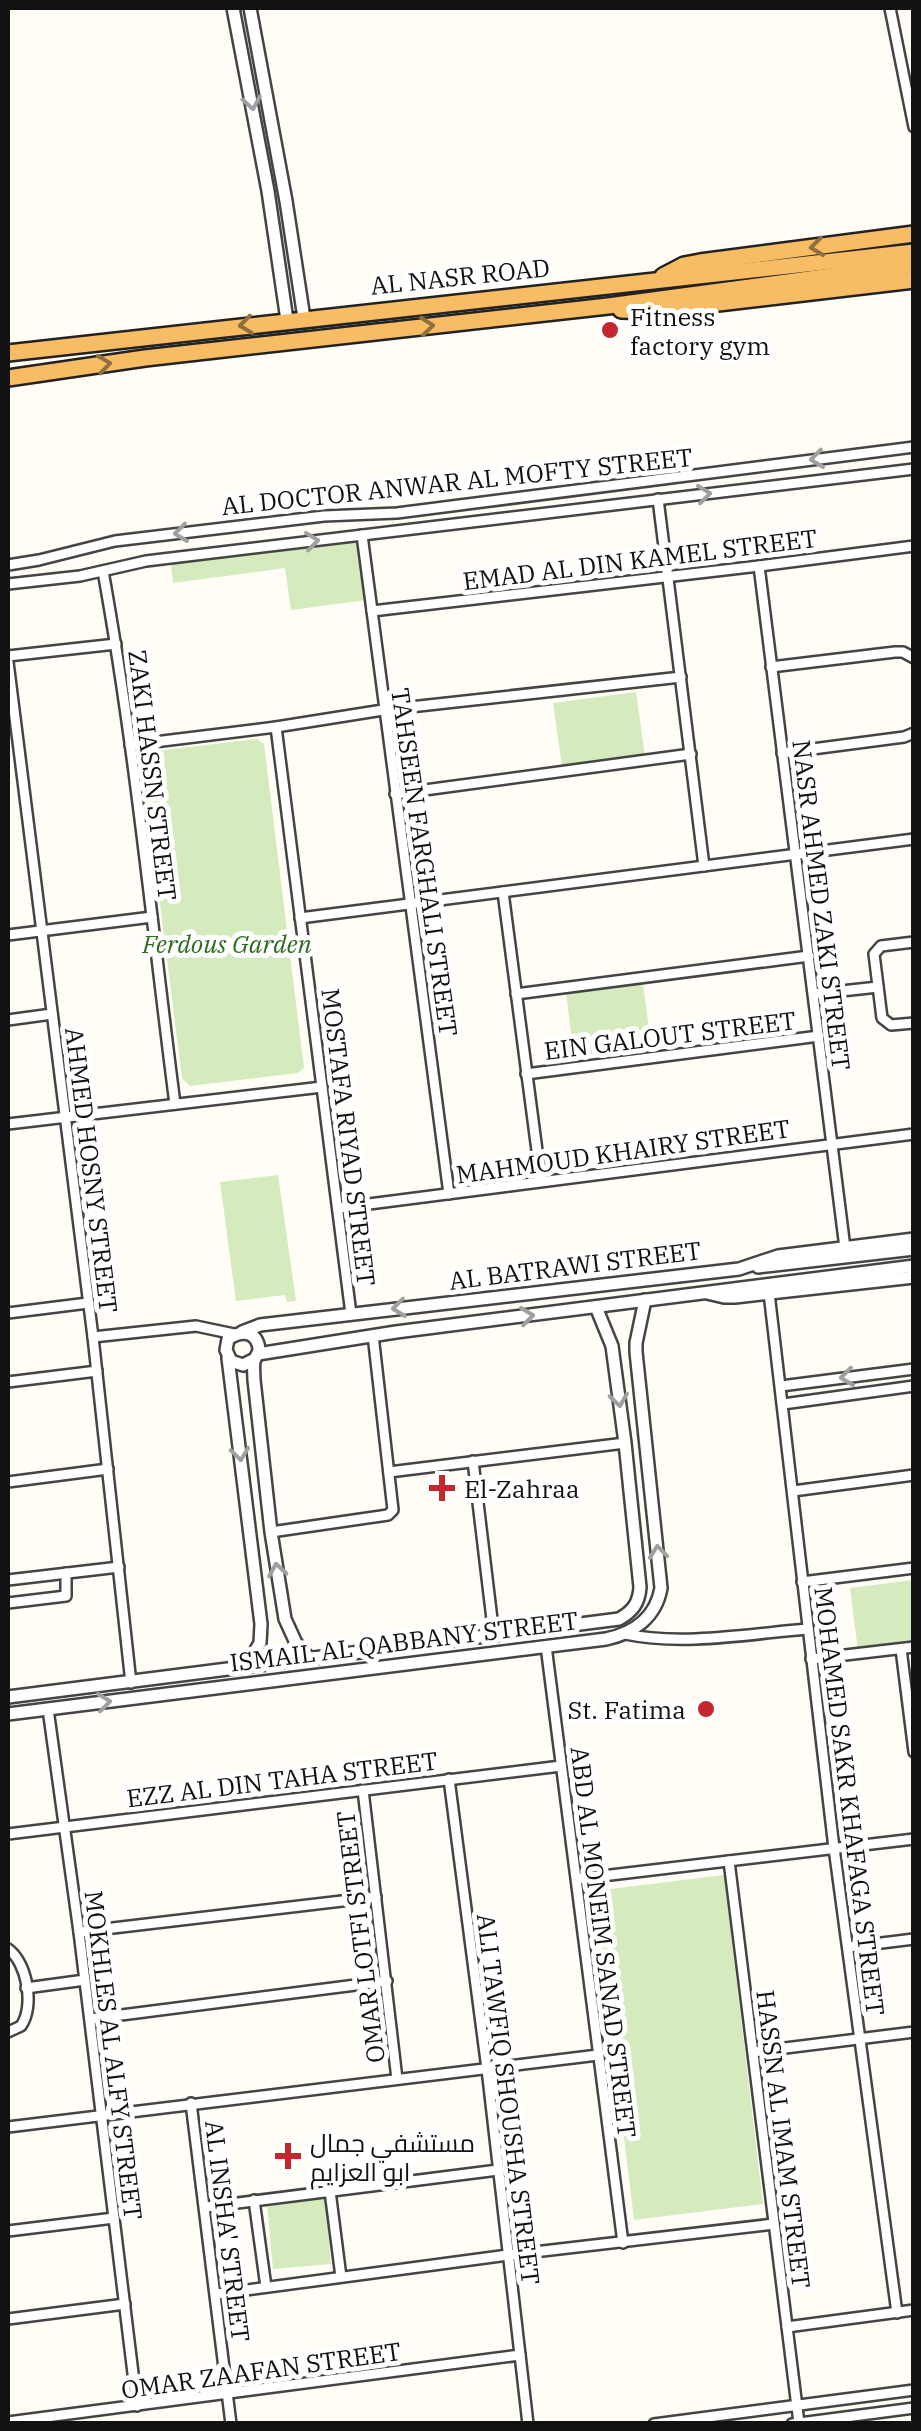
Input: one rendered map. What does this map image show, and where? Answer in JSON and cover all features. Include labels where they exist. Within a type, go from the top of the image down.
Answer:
[{"type":"highway","name":"AL NASR ROAD","points":[[8,353],[656,281],[684,265],[700,262],[914,234]]},
{"type":"highway","points":[[656,281],[914,252]]},
{"type":"highway","points":[[608,306],[914,265]]},
{"type":"highway","name":"AL NASR ROAD","points":[[8,378],[145,358],[608,306],[650,311],[914,280]]},
{"type":"street","points":[[233,8],[274,226],[287,320]]},
{"type":"street","points":[[250,8],[304,318]]},
{"type":"street","points":[[890,8],[914,126]]},
{"type":"street","points":[[240,41],[257,38]]},
{"type":"street","points":[[274,226],[289,224]]},
{"type":"street","name":"AL DOCTOR ANWAR AL MOFTY STREET","points":[[8,564],[115,541],[324,516],[396,513],[914,447]]},
{"type":"street","points":[[786,463],[782,474],[788,484]]},
{"type":"street","points":[[763,466],[763,487]]},
{"type":"street","name":"AL DOCTOR ANWAR AL MOFTY STREET","points":[[8,584],[103,572],[146,561],[914,468]]},
{"type":"street","points":[[658,499],[704,866]]},
{"type":"street","name":"TAHSEEN FARGHALI STREET","points":[[362,535],[449,1194]]},
{"type":"street","name":"EMAD AL DIN KAMEL STREET","points":[[372,610],[914,546]]},
{"type":"street","name":"NASR AHMED ZAKI STREET","points":[[760,566],[845,1248]]},
{"type":"street","name":"ZAKI HASSN STREET","points":[[103,572],[130,744],[174,1104]]},
{"type":"street","points":[[8,659],[116,644]]},
{"type":"street","points":[[771,667],[887,652],[903,652],[914,658]]},
{"type":"street","name":"AHMED HOSNY STREET","points":[[8,659],[131,1683]]},
{"type":"street","points":[[130,744],[383,710],[681,677]]},
{"type":"street","name":"MOSTAFA RIYAD STREET","points":[[276,726],[352,1314]]},
{"type":"street","points":[[782,753],[904,737],[914,732]]},
{"type":"street","points":[[396,794],[691,754]]},
{"type":"street","points":[[300,918],[914,839]]},
{"type":"street","points":[[503,892],[541,1182]]},
{"type":"street","points":[[8,934],[152,917]]},
{"type":"street","points":[[914,942],[877,948],[874,954],[882,1018],[894,1025],[914,1023]]},
{"type":"street","points":[[516,994],[809,956]]},
{"type":"street","points":[[814,994],[878,987]]},
{"type":"street","points":[[8,1020],[52,1014]]},
{"type":"street","name":"EIN GALOUT STREET","points":[[526,1074],[819,1036]]},
{"type":"street","points":[[8,1124],[322,1086]]},
{"type":"street","name":"MAHMOUD KHAIRY STREET","points":[[338,1208],[914,1134]]},
{"type":"street","name":"AL BATRAWI STREET","points":[[92,1337],[196,1326],[238,1333],[260,1324],[739,1268],[778,1256],[914,1240]]},
{"type":"street","points":[[739,1268],[914,1250]]},
{"type":"street","points":[[704,1291],[914,1266]]},
{"type":"street","name":"AL BATRAWI STREET","points":[[256,1356],[374,1335],[704,1291],[724,1298],[914,1277]]},
{"type":"street","name":"MOHAMED SAKR KHAFAGA STREET","points":[[768,1293],[834,1848],[898,2312]]},
{"type":"street","points":[[624,1634],[650,1616],[661,1588],[636,1344],[645,1300]]},
{"type":"street","points":[[8,1313],[88,1302]]},
{"type":"street","points":[[389,1472],[625,1442],[612,1346],[596,1306]]},
{"type":"street","points":[[246,1667],[274,1626],[271,1532],[254,1380],[258,1345],[254,1338],[238,1333],[226,1342],[226,1350],[274,1626],[293,1638],[310,1659]]},
{"type":"street","points":[[271,1532],[388,1515],[392,1510],[374,1335]]},
{"type":"street","points":[[612,1346],[623,1335],[636,1344]]},
{"type":"street","points":[[228,1358],[239,1365],[248,1364],[256,1356]]},
{"type":"street","points":[[781,1386],[914,1368]]},
{"type":"street","points":[[8,1382],[96,1371]]},
{"type":"street","points":[[783,1404],[914,1386]]},
{"type":"street","name":"ISMAIL AL QABBANY STREET","points":[[8,1697],[619,1619],[635,1606],[640,1587],[625,1442]]},
{"type":"street","points":[[472,1461],[494,1636]]},
{"type":"street","points":[[8,1482],[108,1469]]},
{"type":"street","points":[[793,1490],[914,1475]]},
{"type":"street","points":[[8,1580],[119,1566]]},
{"type":"street","points":[[802,1582],[914,1568]]},
{"type":"street","points":[[8,1603],[66,1596],[66,1572]]},
{"type":"street","name":"ISMAIL AL QABBANY STREET","points":[[8,1714],[624,1634],[688,1638],[807,1629]]},
{"type":"street","points":[[466,1639],[468,1656]]},
{"type":"street","name":"ABD AL MONEIM SANAD STREET","points":[[546,1646],[623,2243]]},
{"type":"street","points":[[811,1659],[914,1647]]},
{"type":"street","points":[[901,1649],[913,1749]]},
{"type":"street","name":"MOKHLES AL ALFY STREET","points":[[48,1709],[137,2406]]},
{"type":"street","name":"EZZ AL DIN TAHA STREET","points":[[8,1834],[561,1766]]},
{"type":"street","name":"ALI TAWFIQ SHOUSHA STREET","points":[[448,1779],[487,2068],[528,2424]]},
{"type":"street","name":"OMAR LOTFI STREET","points":[[363,1790],[397,2080]]},
{"type":"street","points":[[577,1879],[914,1838]]},
{"type":"street","name":"HASSN AL IMAM STREET","points":[[728,1861],[797,2405],[795,2423]]},
{"type":"street","points":[[79,1932],[376,1897]]},
{"type":"street","points":[[849,1947],[914,1939]]},
{"type":"street","points":[[8,1949],[21,1962],[28,2016],[22,2026],[8,2032]]},
{"type":"street","points":[[26,1988],[85,1980]]},
{"type":"street","points":[[90,2018],[386,1981]]},
{"type":"street","points":[[752,2052],[914,2032]]},
{"type":"street","points":[[8,2127],[598,2055]]},
{"type":"street","name":"AL INSHA' STREET","points":[[191,2104],[231,2424]]},
{"type":"street","points":[[206,2207],[498,2170]]},
{"type":"street","points":[[330,2191],[342,2277]]},
{"type":"street","points":[[254,2200],[266,2287]]},
{"type":"street","points":[[8,2232],[114,2218]]},
{"type":"street","points":[[217,2294],[774,2224]]},
{"type":"street","points":[[8,2320],[125,2304]]},
{"type":"street","points":[[787,2327],[914,2310]]},
{"type":"street","name":"OMAR ZAAFAN STREET","points":[[8,2422],[520,2355]]},
{"type":"street","points":[[654,2424],[914,2390]]},
{"type":"street","points":[[795,2423],[914,2408]]},
{"type":"green space","points":[[358,541],[366,600],[291,610],[285,568],[173,583],[171,564]]},
{"type":"green space","points":[[636,692],[645,757],[562,767],[553,703]]},
{"type":"green space","name":"Ferdous Garden","points":[[257,739],[264,744],[304,1068],[298,1073],[190,1086],[182,1078],[142,760],[148,752]]},
{"type":"green space","points":[[643,983],[651,1046],[574,1056],[566,993]]},
{"type":"green space","points":[[278,1175],[296,1301],[287,1302],[285,1295],[236,1301],[220,1182]]},
{"type":"green space","points":[[913,1580],[913,1645],[858,1651],[850,1588]]},
{"type":"green space","points":[[724,1875],[763,2204],[634,2220],[594,1891]]},
{"type":"green space","points":[[325,2198],[331,2264],[273,2269],[267,2204]]},
{"type":"place","name":"Fitness factory gym","points":[[610,330]]},
{"type":"place","name":"El-Zahraa","points":[[442,1488]]},
{"type":"place","name":"St. Fatima","points":[[706,1709]]},
{"type":"place","name":"مستشفي جمال ابو العزايم","points":[[288,2156]]}]
